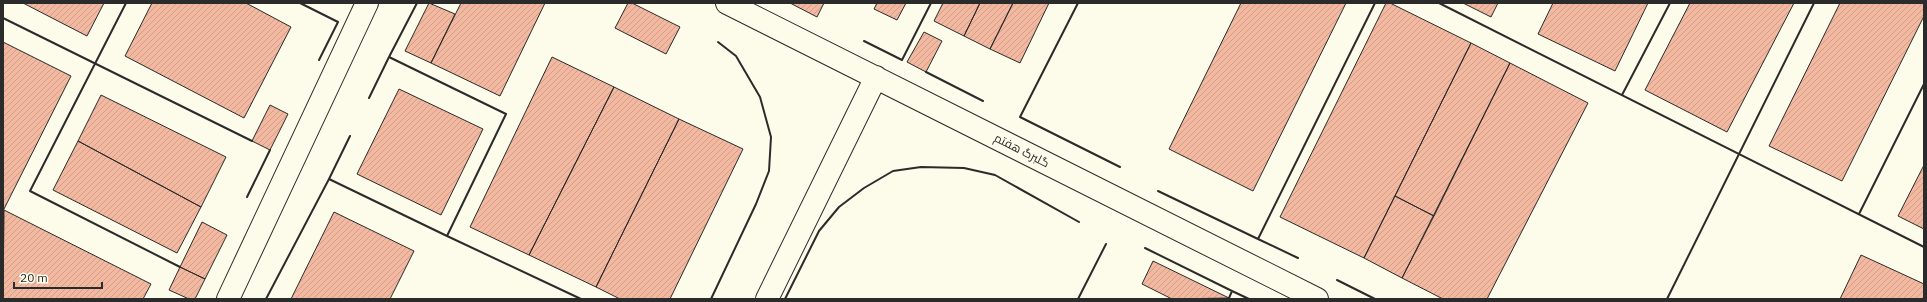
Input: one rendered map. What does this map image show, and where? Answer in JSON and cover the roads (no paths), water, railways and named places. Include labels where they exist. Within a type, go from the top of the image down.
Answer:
[{"type":"street","points":[[228,299],[367,3]]},
{"type":"street","name":"گلبرگ هفتم","points":[[726,3],[1317,299]]},
{"type":"street","points":[[767,299],[876,77]]}]
